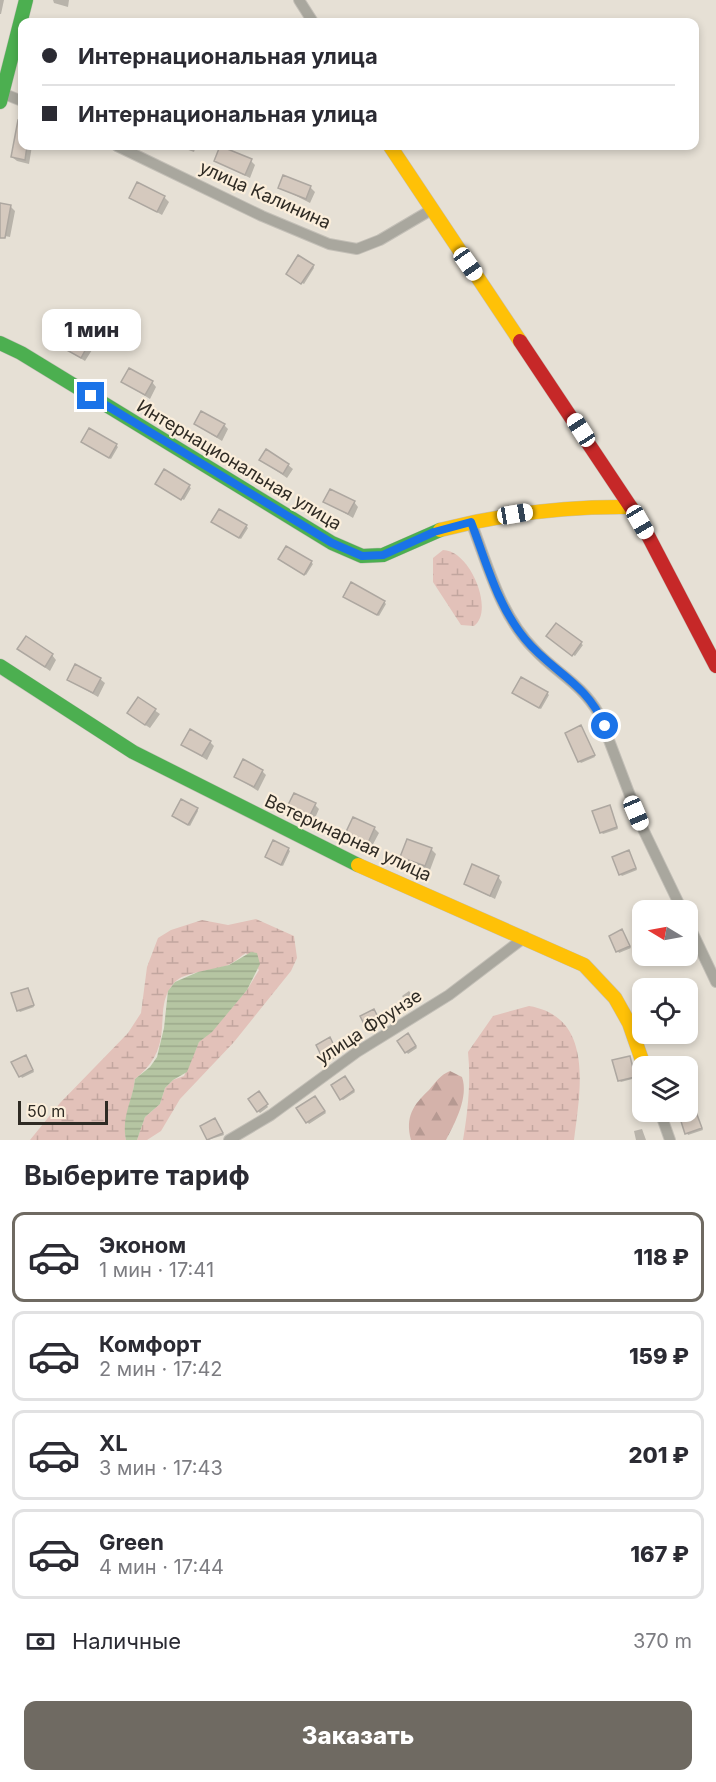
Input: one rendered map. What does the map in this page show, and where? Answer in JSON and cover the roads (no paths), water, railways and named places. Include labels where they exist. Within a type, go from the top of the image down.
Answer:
[{"type":"street","points":[[21,18],[26,0]]},
{"type":"street","points":[[299,0],[311,18]]},
{"type":"street","points":[[18,31],[1,98],[18,100]]},
{"type":"street","name":"улица Калинина","points":[[125,150],[262,216],[329,244],[357,249],[380,240],[431,210]]},
{"type":"street","points":[[393,150],[431,210],[531,353],[631,507],[716,666]]},
{"type":"street","name":"Интернациональная улица","points":[[0,343],[21,353],[332,543],[362,556],[383,555],[434,532],[471,522],[572,507],[631,507]]},
{"type":"street","points":[[471,522],[501,601],[522,636],[540,655],[567,675],[589,696],[599,714],[642,826],[677,900]]},
{"type":"street","name":"Ветеринарная улица","points":[[0,666],[133,752],[173,773],[359,866],[525,937],[584,965],[601,977],[629,1021],[641,1056]]},
{"type":"street","name":"улица Фрунзе","points":[[229,1140],[271,1115],[357,1052],[449,995],[525,937]]},
{"type":"street","points":[[698,944],[716,982]]},
{"type":"street","points":[[664,1122],[670,1140]]}]
